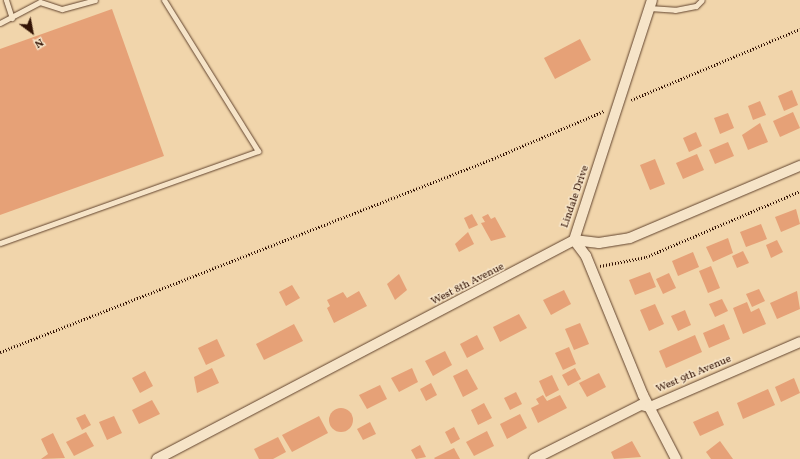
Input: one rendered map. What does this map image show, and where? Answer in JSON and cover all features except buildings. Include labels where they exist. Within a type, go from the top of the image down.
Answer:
[{"type":"street","name":"Lindale Drive","points":[[651,4],[574,240],[586,256],[650,407],[676,459]]},
{"type":"street","points":[[574,240],[599,243],[630,238],[800,166]]},
{"type":"street","name":"West 8th Avenue","points":[[157,459],[574,240]]},
{"type":"street","name":"West 9th Avenue","points":[[534,459],[641,405],[650,407],[800,342]]},
{"type":"lane","points":[[6,0],[12,18]]},
{"type":"lane","points":[[0,23],[12,18],[39,1],[62,9],[95,0]]},
{"type":"lane","points":[[0,243],[258,151],[164,0]]},
{"type":"lane","points":[[651,4],[675,10],[696,6],[702,0]]},
{"type":"path","points":[[630,101],[800,29]]},
{"type":"path","points":[[0,352],[492,159],[603,112]]},
{"type":"path","points":[[598,267],[646,257],[800,191]]}]
